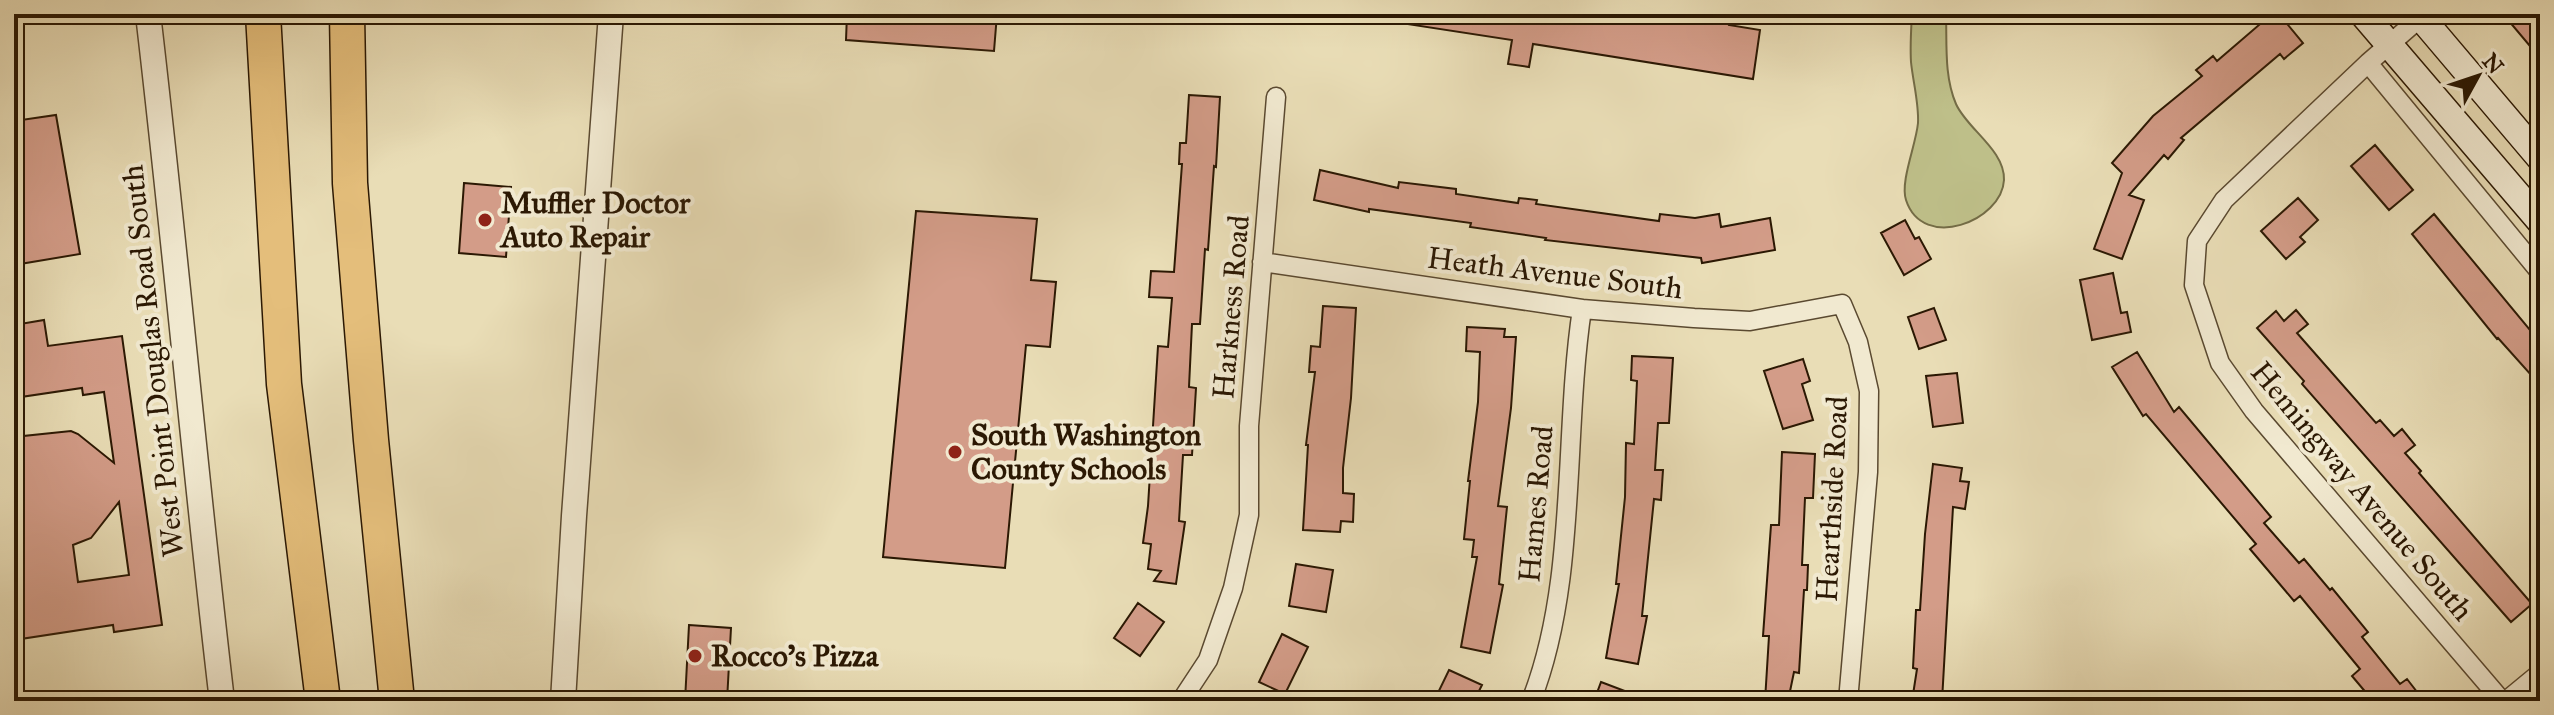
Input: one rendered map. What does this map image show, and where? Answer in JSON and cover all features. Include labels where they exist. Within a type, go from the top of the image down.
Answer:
[{"type":"highway","points":[[263,14],[284,384],[323,701]]},
{"type":"highway","points":[[347,14],[350,183],[397,701]]},
{"type":"main road","points":[[2363,14],[2540,221]]},
{"type":"main road","points":[[2420,16],[2540,158]]},
{"type":"street","name":"West Point Douglas Road South","points":[[148,14],[222,701]]},
{"type":"street","points":[[563,701],[611,14]]},
{"type":"street","name":"Hemingway Avenue South","points":[[2420,16],[2224,200],[2197,241],[2194,285],[2220,363],[2254,411],[2504,701]]},
{"type":"street","points":[[2368,63],[2540,272]]},
{"type":"street","name":"Harkness Road","points":[[1181,701],[1208,660],[1233,588],[1249,515],[1249,426],[1276,97]]},
{"type":"street","name":"Heath Avenue South","points":[[1262,262],[1582,309],[1750,321],[1842,304]]},
{"type":"street","name":"Hearthside Road","points":[[1842,304],[1858,342],[1869,391],[1868,472],[1854,604],[1848,701]]},
{"type":"street","name":"Hames Road","points":[[1531,701],[1545,664],[1562,559],[1576,347],[1582,309]]},
{"type":"street","points":[[2504,701],[2540,673]]},
{"type":"green space","points":[[1912,14],[1946,14],[1948,71],[1956,104],[1992,149],[2003,169],[2000,195],[1977,218],[1961,225],[1928,225],[1915,216],[1906,200],[1905,183],[1918,123],[1911,62]]},
{"type":"building","points":[[847,14],[997,14],[994,51],[846,40]]},
{"type":"building","points":[[1407,14],[1731,14],[1729,25],[1760,30],[1753,79],[1533,44],[1529,67],[1508,64],[1512,40],[1407,24]]},
{"type":"building","points":[[2249,14],[2279,14],[2303,43],[2284,59],[2280,54],[2181,138],[2184,140],[2168,159],[2164,155],[2129,195],[2144,200],[2122,259],[2094,249],[2122,173],[2112,163],[2153,116],[2202,76],[2196,70],[2213,56],[2217,61],[2259,25]]},
{"type":"building","points":[[2503,14],[2540,14],[2540,58]]},
{"type":"building","points":[[1189,95],[1220,97],[1200,324],[1192,324],[1189,387],[1196,388],[1192,455],[1183,455],[1179,521],[1185,522],[1176,584],[1154,581],[1161,571],[1148,569],[1151,544],[1143,543],[1158,346],[1168,347],[1172,298],[1149,297],[1151,271],[1174,272],[1182,164],[1179,164],[1180,143],[1186,143]]},
{"type":"building","points":[[56,115],[80,254],[14,265],[14,121]]},
{"type":"building","points":[[2375,145],[2413,190],[2389,210],[2351,166]]},
{"type":"building","points":[[1320,170],[1398,188],[1399,182],[1456,189],[1456,194],[1518,203],[1519,198],[1537,200],[1536,204],[1659,221],[1660,214],[1695,218],[1719,214],[1721,227],[1770,218],[1775,250],[1702,263],[1701,258],[1545,240],[1470,227],[1471,223],[1369,209],[1369,212],[1314,200]]},
{"type":"building","name":"Muffler Doctor Auto Repair","points":[[464,183],[511,187],[506,257],[459,253]]},
{"type":"building","points":[[2298,198],[2318,220],[2300,237],[2305,242],[2286,259],[2261,231]]},
{"type":"building","name":"South Washington County Schools","points":[[916,211],[1037,219],[1031,280],[1056,282],[1050,347],[1026,345],[1005,568],[883,557]]},
{"type":"building","points":[[2434,214],[2540,342],[2540,385],[2497,339],[2412,234]]},
{"type":"building","points":[[1905,220],[1931,259],[1904,275],[1881,233]]},
{"type":"building","points":[[2113,273],[2121,313],[2127,312],[2131,332],[2092,340],[2080,280]]},
{"type":"building","points":[[1323,306],[1356,308],[1343,468],[1343,493],[1354,494],[1353,522],[1341,521],[1340,532],[1303,530],[1306,445],[1315,372],[1309,372],[1311,346],[1320,347]]},
{"type":"building","points":[[1934,308],[1946,340],[1919,349],[1908,317]]},
{"type":"building","points":[[2296,310],[2308,324],[2297,333],[2376,423],[2380,420],[2394,436],[2402,429],[2415,445],[2405,453],[2421,471],[2419,473],[2532,604],[2511,622],[2302,384],[2304,381],[2257,328],[2276,311],[2284,321]]},
{"type":"building","points":[[44,320],[48,346],[122,336],[162,625],[114,632],[113,625],[14,640],[14,437],[71,431],[114,463],[104,392],[83,395],[82,388],[14,398],[14,325]],"holes":[[[119,502],[129,575],[78,582],[73,545],[91,538]]]},
{"type":"building","points":[[1467,327],[1505,329],[1504,337],[1516,337],[1511,408],[1498,506],[1507,507],[1499,584],[1503,585],[1490,653],[1461,647],[1477,557],[1472,557],[1474,540],[1464,539],[1480,352],[1466,351]]},
{"type":"building","points":[[2137,352],[2174,412],[2179,407],[2271,517],[2264,523],[2299,563],[2304,559],[2330,590],[2332,588],[2368,632],[2362,637],[2400,684],[2407,679],[2424,701],[2373,701],[2352,676],[2360,669],[2300,596],[2294,601],[2250,549],[2256,544],[2146,414],[2143,416],[2112,367]]},
{"type":"building","points":[[1632,356],[1673,358],[1669,423],[1658,423],[1655,470],[1663,470],[1661,500],[1654,499],[1642,616],[1647,616],[1638,664],[1606,658],[1619,584],[1616,584],[1625,497],[1626,443],[1634,444],[1637,381],[1631,380]]},
{"type":"building","points":[[1803,359],[1810,381],[1802,384],[1813,420],[1783,429],[1764,371]]},
{"type":"building","points":[[1957,373],[1963,423],[1933,427],[1926,376]]},
{"type":"building","points":[[1782,452],[1815,454],[1813,498],[1805,498],[1802,565],[1808,565],[1807,590],[1804,590],[1799,673],[1794,672],[1788,701],[1765,701],[1769,636],[1763,636],[1771,525],[1779,525]]},
{"type":"building","points":[[1933,464],[1962,468],[1960,481],[1969,482],[1965,509],[1953,507],[1942,701],[1912,701],[1917,669],[1913,668],[1916,610],[1920,610]]},
{"type":"building","points":[[1296,564],[1333,570],[1326,612],[1289,606]]},
{"type":"building","points":[[1138,603],[1164,622],[1140,656],[1114,638]]},
{"type":"building","points":[[689,625],[731,628],[727,701],[685,701]]},
{"type":"building","points":[[1282,634],[1308,647],[1285,694],[1259,682]]},
{"type":"building","points":[[1449,670],[1482,685],[1474,701],[1434,701]]},
{"type":"building","points":[[1601,682],[1646,699],[1594,701]]},
{"type":"place","name":"Muffler Doctor Auto Repair","points":[[485,220]]},
{"type":"place","name":"South Washington County Schools","points":[[955,452]]},
{"type":"place","name":"Rocco's Pizza","points":[[695,656]]}]
